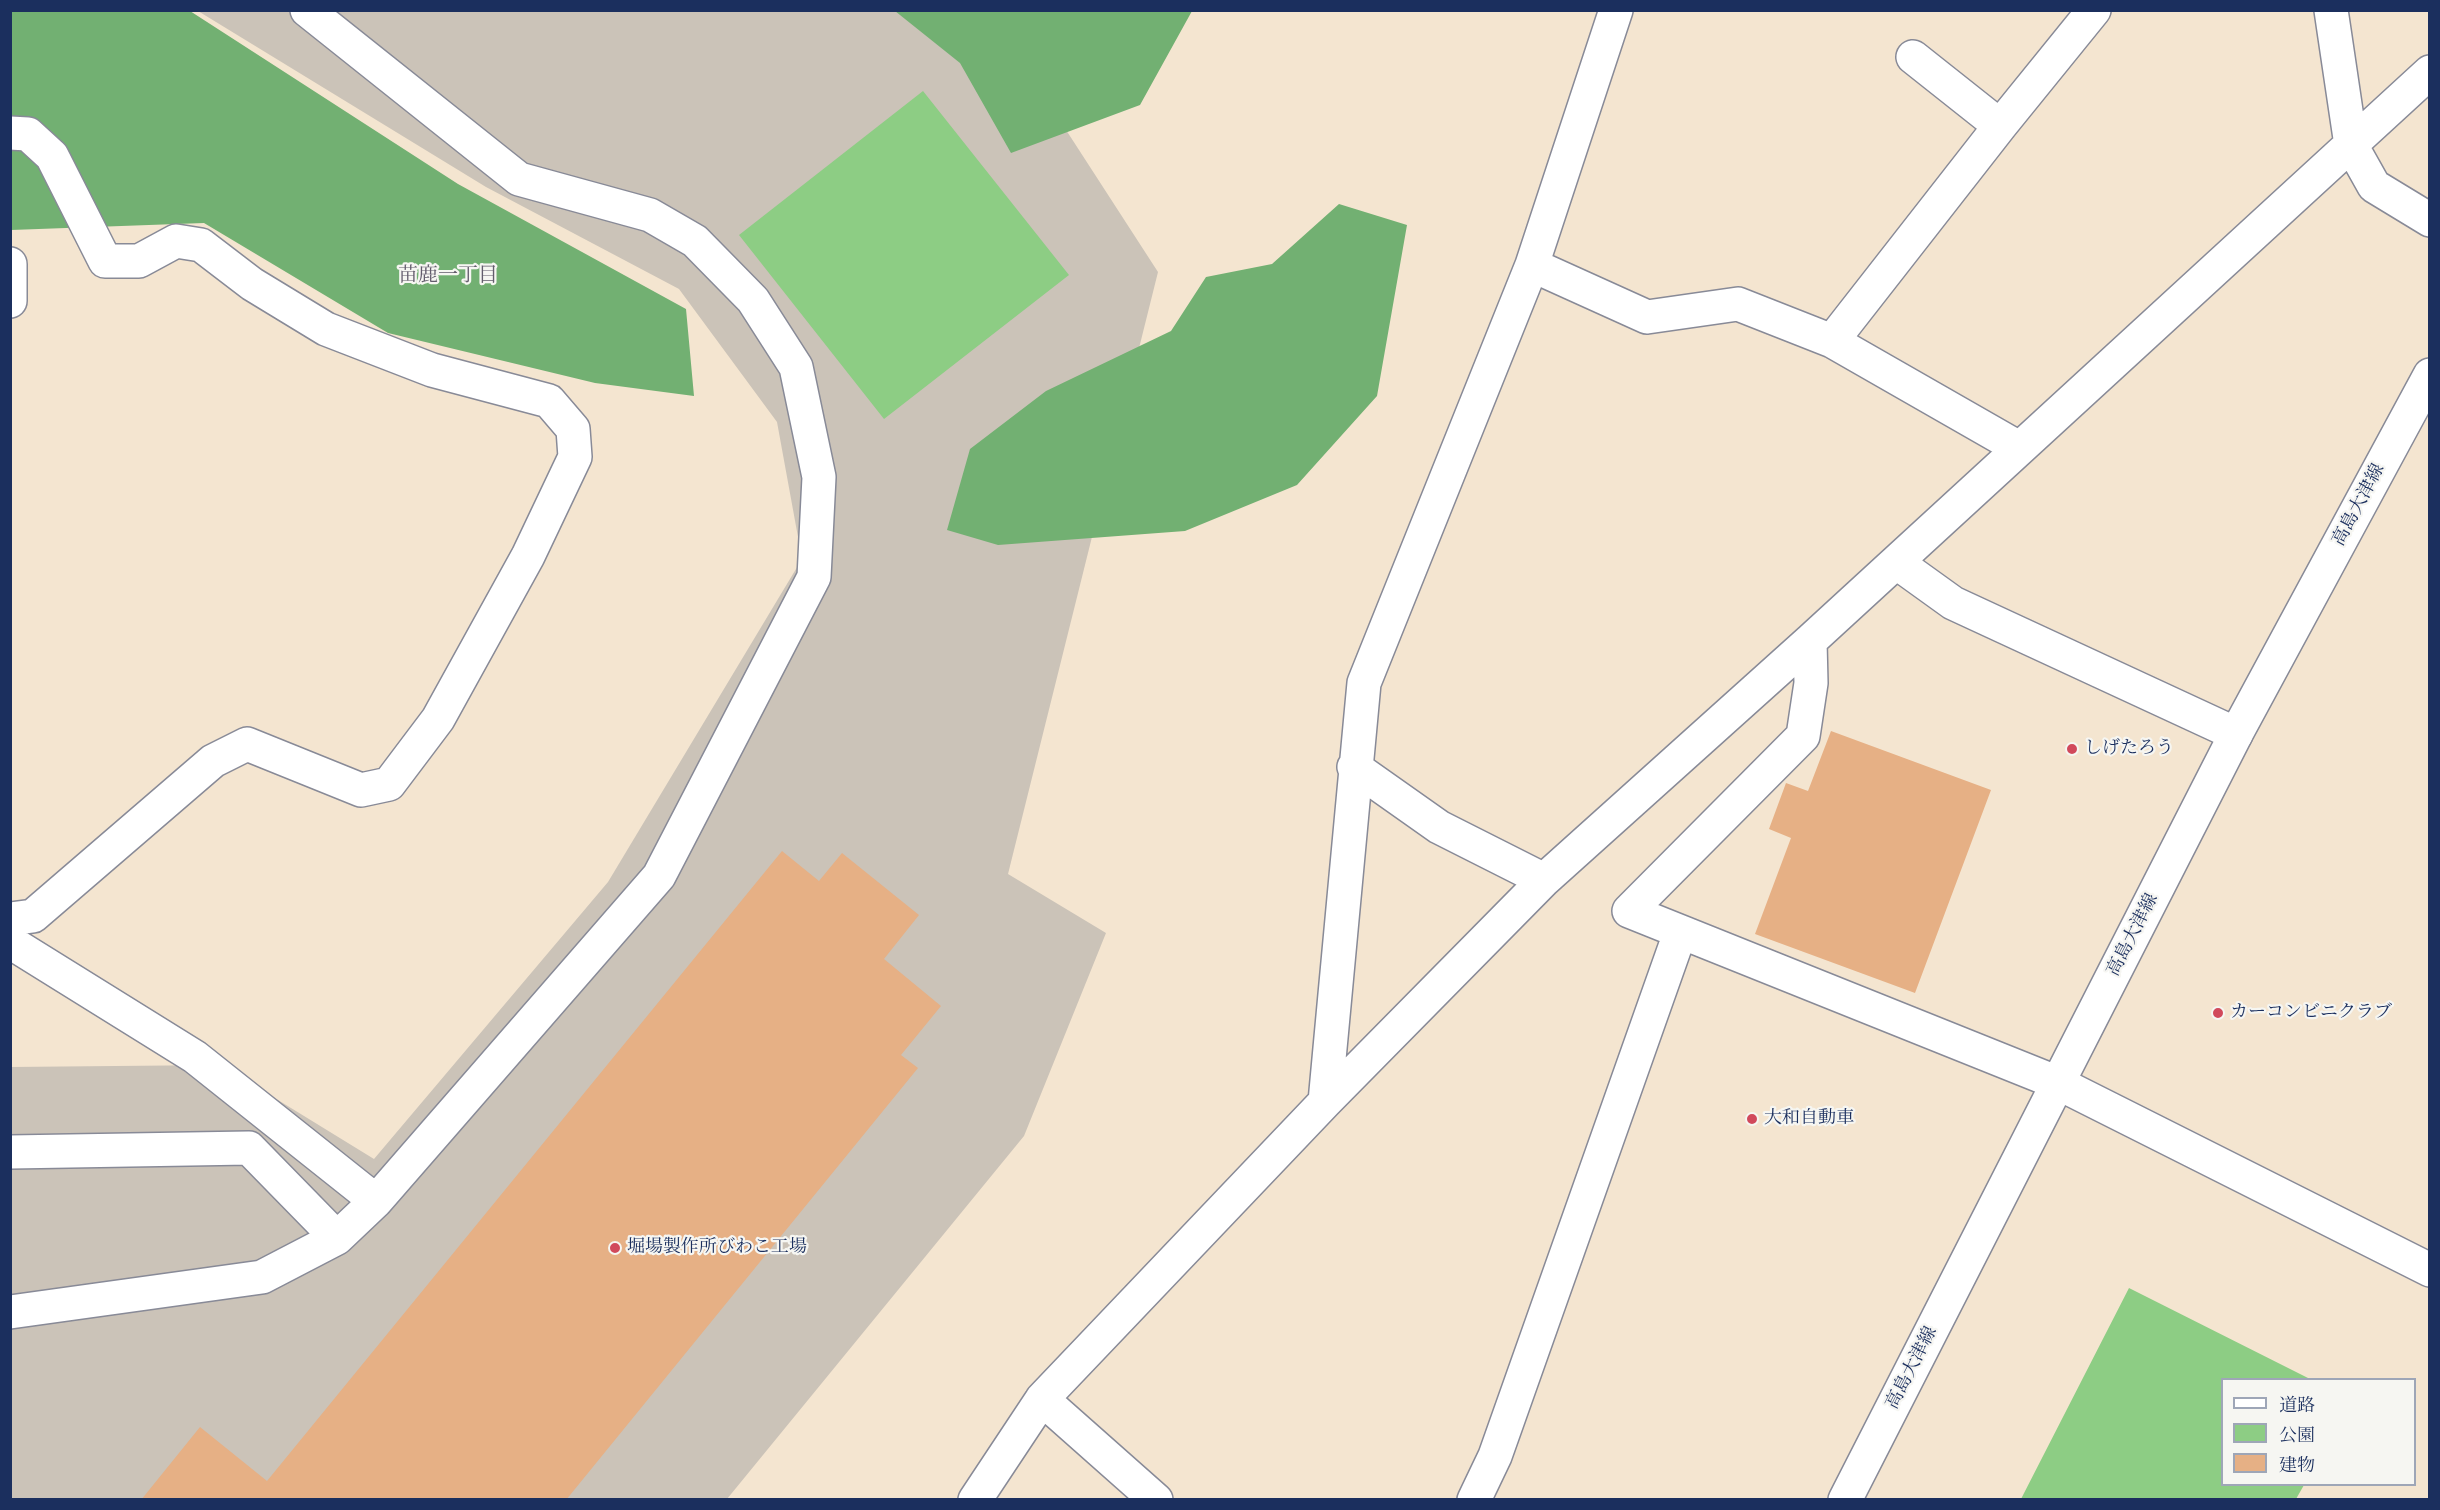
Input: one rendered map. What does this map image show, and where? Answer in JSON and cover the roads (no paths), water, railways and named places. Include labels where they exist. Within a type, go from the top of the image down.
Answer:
[{"type":"street","points":[[10,1312],[262,1277],[337,1238],[376,1201],[659,876],[814,577],[819,477],[796,368],[753,300],[695,241],[650,215],[519,179],[307,10]]},
{"type":"street","points":[[1325,1102],[1354,767],[1364,683],[1532,265],[1616,10]]},
{"type":"street","points":[[1833,341],[2000,126],[2094,10]]},
{"type":"street","points":[[2331,10],[2350,145],[2374,186],[2430,220]]},
{"type":"street","points":[[1912,57],[2000,126]]},
{"type":"street","points":[[975,1500],[1042,1399],[1325,1102],[1544,880],[1896,562],[2430,72]]},
{"type":"street","points":[[10,133],[28,134],[52,156],[105,261],[139,261],[176,241],[201,245],[252,284],[326,329],[432,370],[549,401],[573,429],[575,457],[528,556],[438,719],[389,784],[361,790],[247,744],[213,761],[33,916],[10,919]]},
{"type":"street","points":[[10,264],[10,301]]},
{"type":"street","points":[[1532,265],[1647,317],[1738,304],[1833,341],[2019,448]]},
{"type":"street","name":"高島大津線","points":[[1845,1500],[2236,734],[2430,375]]},
{"type":"street","points":[[1896,562],[1953,603],[2236,734]]},
{"type":"street","points":[[1810,640],[1811,683],[1803,736],[1629,911],[2058,1083],[2430,1270]]},
{"type":"street","points":[[1354,767],[1439,827],[1544,880]]},
{"type":"street","points":[[1474,1500],[1495,1456],[1680,933]]},
{"type":"street","points":[[10,942],[195,1057],[376,1201]]},
{"type":"street","points":[[10,1152],[249,1148],[337,1238]]},
{"type":"street","points":[[1042,1399],[1156,1500]]},
{"type":"place","name":"しげたろう","points":[[2072,749]]},
{"type":"place","name":"カーコンビニクラブ","points":[[2218,1013]]},
{"type":"place","name":"大和自動車","points":[[1752,1119]]},
{"type":"place","name":"堀場製作所びわこ工場","points":[[615,1248]]},
{"type":"district","name":"苗鹿一丁目","points":[[448,276]]}]
